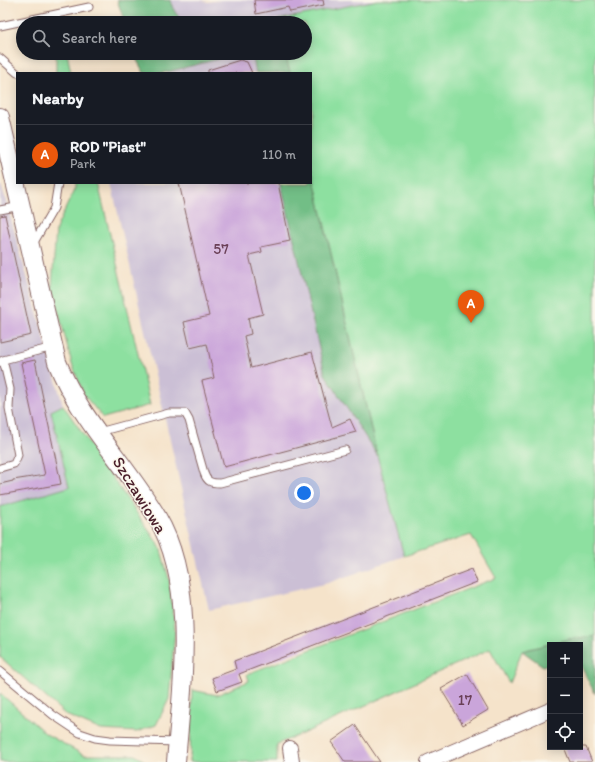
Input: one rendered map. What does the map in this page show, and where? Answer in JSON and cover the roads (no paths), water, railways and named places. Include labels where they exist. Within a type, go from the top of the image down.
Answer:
[{"type":"street","name":"Szczawiowa","points":[[0,117],[53,347],[62,375],[74,397],[160,523],[169,543],[177,574],[182,610],[183,632],[182,679],[176,762]]},
{"type":"street","points":[[428,762],[547,711]]},
{"type":"street","points":[[290,748],[292,762]]},
{"type":"lane","points":[[47,16],[89,7]]},
{"type":"lane","points":[[0,26],[16,23]]},
{"type":"lane","points":[[0,58],[16,72]]},
{"type":"lane","points":[[30,248],[54,208],[58,184]]},
{"type":"lane","points":[[0,210],[21,206]]},
{"type":"lane","points":[[0,468],[14,464],[18,455],[9,408],[10,389],[1,361],[53,347]]},
{"type":"lane","points":[[99,432],[169,413],[185,413],[189,420],[206,480],[212,483],[220,483],[345,450]]},
{"type":"lane","points":[[0,671],[54,715],[80,733],[95,738],[110,740],[178,742]]},
{"type":"place","name":"ROD \"Piast\"","points":[[471,323]]}]
